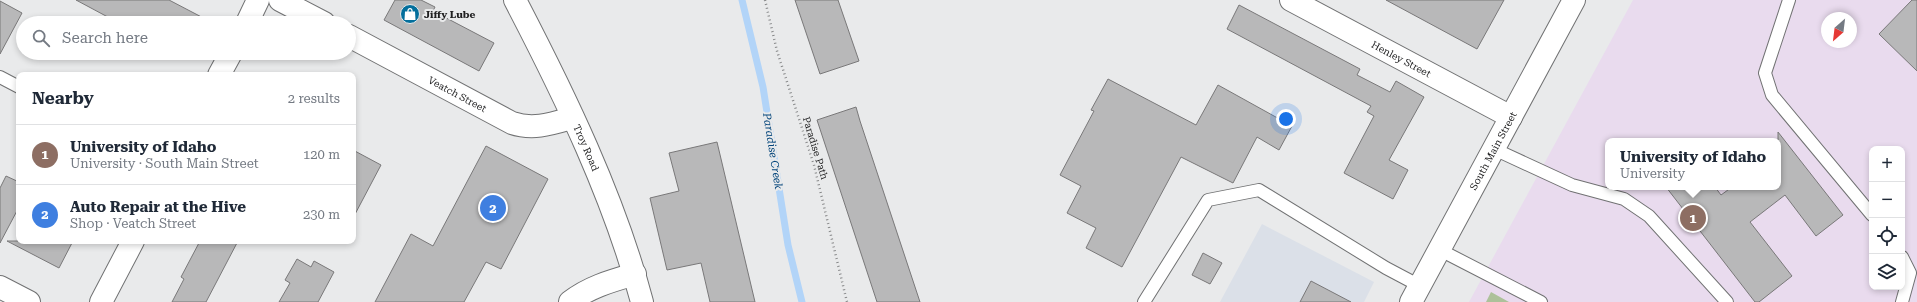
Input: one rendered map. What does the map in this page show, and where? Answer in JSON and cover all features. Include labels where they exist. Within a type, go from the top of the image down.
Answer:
[{"type":"main road","points":[[250,16],[258,0]]},
{"type":"main road","points":[[280,0],[311,16]]},
{"type":"main road","name":"Troy Road","points":[[515,0],[572,118],[603,188],[635,274],[642,302]]},
{"type":"main road","name":"Henley Street","points":[[1290,0],[1511,117]]},
{"type":"main road","name":"South Main Street","points":[[1416,294],[1494,150],[1571,1]]},
{"type":"main road","name":"Veatch Street","points":[[356,40],[512,123],[522,126],[536,127],[572,118]]},
{"type":"main road","points":[[221,72],[227,60]]},
{"type":"main road","points":[[101,302],[131,244]]},
{"type":"main road","points":[[570,302],[586,291],[599,285],[635,274]]},
{"type":"main road","points":[[0,287],[29,302]]},
{"type":"lane","points":[[1790,0],[1765,73],[1772,94],[1869,211]]},
{"type":"lane","points":[[0,77],[16,85]]},
{"type":"lane","points":[[1494,150],[1572,185],[1624,199],[1650,216],[1727,302]]},
{"type":"lane","points":[[1144,302],[1208,200],[1259,190],[1386,268],[1416,294]]},
{"type":"lane","points":[[1440,250],[1541,302]]},
{"type":"lane","points":[[1902,302],[1910,273],[1905,263]]},
{"type":"path","name":"Paradise Path","points":[[765,0],[777,51],[814,165],[846,302]]},
{"type":"shaded area","points":[[1633,0],[1917,0],[1917,302],[1469,302]]},
{"type":"shaded area","points":[[1262,224],[1374,282],[1364,302],[1220,302]]},
{"type":"green space","points":[[1491,292],[1509,302],[1486,302]]},
{"type":"building","points":[[76,0],[169,0],[200,16],[106,16]]},
{"type":"building","points":[[395,0],[421,0],[435,7],[433,11],[494,43],[479,71],[384,20]]},
{"type":"building","points":[[795,0],[838,0],[859,61],[820,74]]},
{"type":"building","points":[[1386,0],[1504,0],[1477,49]]},
{"type":"building","points":[[1912,0],[1917,0],[1917,71],[1879,34]]},
{"type":"building","points":[[0,1],[22,13],[20,16],[16,16],[16,24],[0,54]]},
{"type":"building","points":[[1239,5],[1360,69],[1357,75],[1390,92],[1396,81],[1424,97],[1389,160],[1408,170],[1393,199],[1344,173],[1374,116],[1367,112],[1371,106],[1227,29]]},
{"type":"building","points":[[1108,79],[1196,125],[1218,85],[1292,126],[1279,150],[1257,137],[1233,183],[1181,157],[1122,267],[1086,248],[1096,228],[1067,213],[1081,186],[1060,175],[1094,111],[1091,110]]},
{"type":"building","points":[[856,107],[920,302],[877,302],[817,120]]},
{"type":"building","points":[[1778,132],[1843,215],[1816,236],[1785,195],[1750,222],[1792,276],[1759,302],[1755,302],[1668,190],[1717,190],[1721,195],[1728,190],[1781,190],[1781,138],[1778,138]]},
{"type":"building","points":[[717,142],[755,302],[710,302],[701,263],[667,270],[650,198],[679,191],[669,153]]},
{"type":"building","points":[[486,146],[548,179],[501,269],[486,262],[464,302],[375,302],[411,234],[433,246]]},
{"type":"building","points":[[356,152],[381,165],[356,212]]},
{"type":"building","points":[[6,176],[16,181],[16,213],[0,243],[0,188]]},
{"type":"building","points":[[7,241],[16,241],[16,244],[71,244],[59,268]]},
{"type":"building","points":[[198,244],[236,244],[206,302],[172,302],[184,279],[181,277]]},
{"type":"building","points":[[1203,253],[1222,263],[1210,284],[1192,275]]},
{"type":"building","points":[[297,259],[311,267],[314,261],[334,272],[318,302],[279,302],[290,283],[285,280]]},
{"type":"building","points":[[1311,281],[1351,302],[1300,302]]},
{"type":"waterway","name":"Paradise Creek","points":[[742,0],[763,87],[788,245],[802,302]]},
{"type":"place","name":"Jiffy Lube","points":[[410,14]]},
{"type":"place","name":"Auto Repair at the Hive","points":[[493,208]]},
{"type":"place","name":"University of Idaho","points":[[1693,218]]}]
